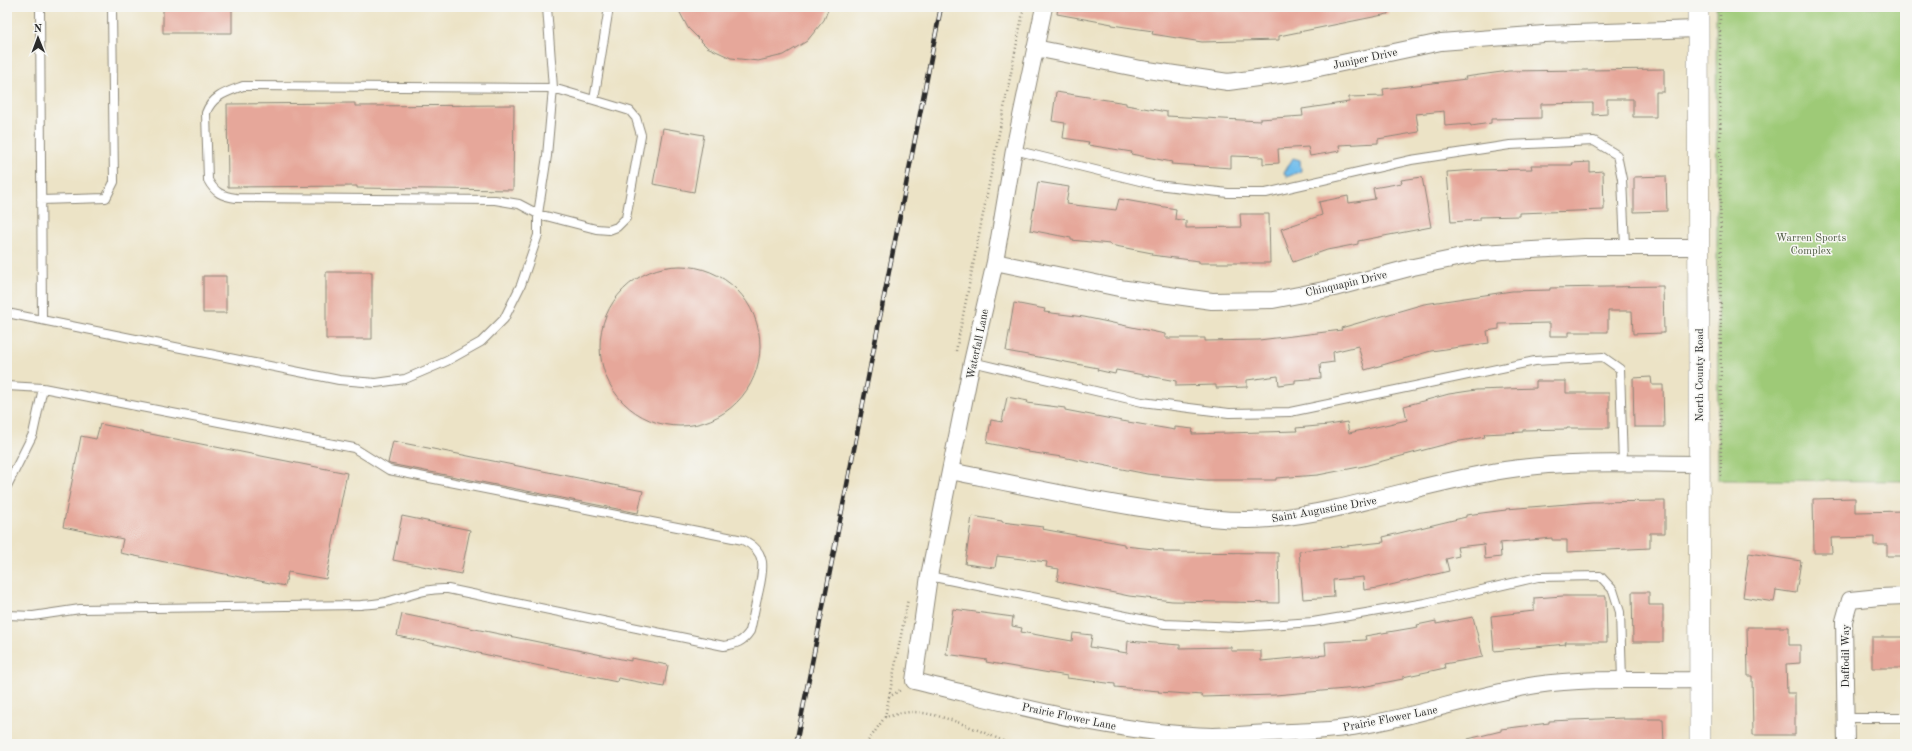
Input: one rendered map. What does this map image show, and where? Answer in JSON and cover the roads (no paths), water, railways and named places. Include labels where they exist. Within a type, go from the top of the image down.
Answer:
[{"type":"street","name":"Waterfall Lane","points":[[914,681],[930,576],[972,362],[995,262],[1014,150],[1044,7]]},
{"type":"street","name":"North County Road","points":[[1698,7],[1700,744]]},
{"type":"street","name":"Juniper Drive","points":[[1035,48],[1141,69],[1228,82],[1295,73],[1441,42],[1544,34],[1698,29]]},
{"type":"street","name":"Chinquapin Drive","points":[[995,262],[1119,288],[1212,301],[1273,300],[1334,288],[1413,267],[1481,253],[1625,246],[1698,247]]},
{"type":"street","name":"Saint Augustine Drive","points":[[951,471],[1096,501],[1203,519],[1269,519],[1365,503],[1438,483],[1506,470],[1568,464],[1699,464]]},
{"type":"street","name":"Daffodil Way","points":[[1846,744],[1844,621],[1850,600],[1905,596]]},
{"type":"street","name":"Prairie Flower Lane","points":[[914,681],[1090,722],[1213,740],[1364,725],[1447,706],[1474,698],[1536,685],[1580,681],[1700,680]]},
{"type":"lane","points":[[40,7],[42,320]]},
{"type":"lane","points":[[41,200],[106,198],[114,182],[112,7]]},
{"type":"lane","points":[[7,313],[339,380],[376,383],[405,379],[447,361],[481,342],[504,319],[521,285],[538,235],[538,214],[547,156],[552,88],[547,7]]},
{"type":"lane","points":[[594,100],[609,7]]},
{"type":"lane","points":[[242,86],[552,88],[630,111],[636,118],[640,135],[626,218],[617,227],[609,230],[596,229],[538,214],[519,204],[495,200],[236,198],[221,195],[213,189],[208,180],[206,113],[209,104],[218,96],[242,86]]},
{"type":"lane","points":[[1014,150],[1156,185],[1228,193],[1266,193],[1411,160],[1510,144],[1594,141],[1617,155],[1622,179],[1625,246]]},
{"type":"lane","points":[[972,362],[1142,402],[1229,413],[1290,412],[1535,361],[1602,357],[1620,369],[1623,464]]},
{"type":"lane","points":[[7,386],[43,388],[354,448],[388,470],[743,540],[752,545],[759,553],[763,571],[750,631],[744,639],[724,646],[448,589],[434,588],[420,590],[389,601],[361,605],[80,609],[33,616],[7,615]]},
{"type":"lane","points":[[7,486],[33,434],[43,388]]},
{"type":"lane","points":[[930,576],[1165,624],[1239,627],[1313,622],[1387,610],[1425,603],[1538,577],[1600,576],[1612,590],[1620,612],[1622,681]]},
{"type":"lane","points":[[1845,718],[1905,718]]},
{"type":"water","points":[[1293,158],[1300,160],[1301,171],[1287,177],[1284,173]]},
{"type":"railway","points":[[796,744],[941,7]]},
{"type":"park label","name":"Warren Sports Complex","points":[[1811,243]]}]
